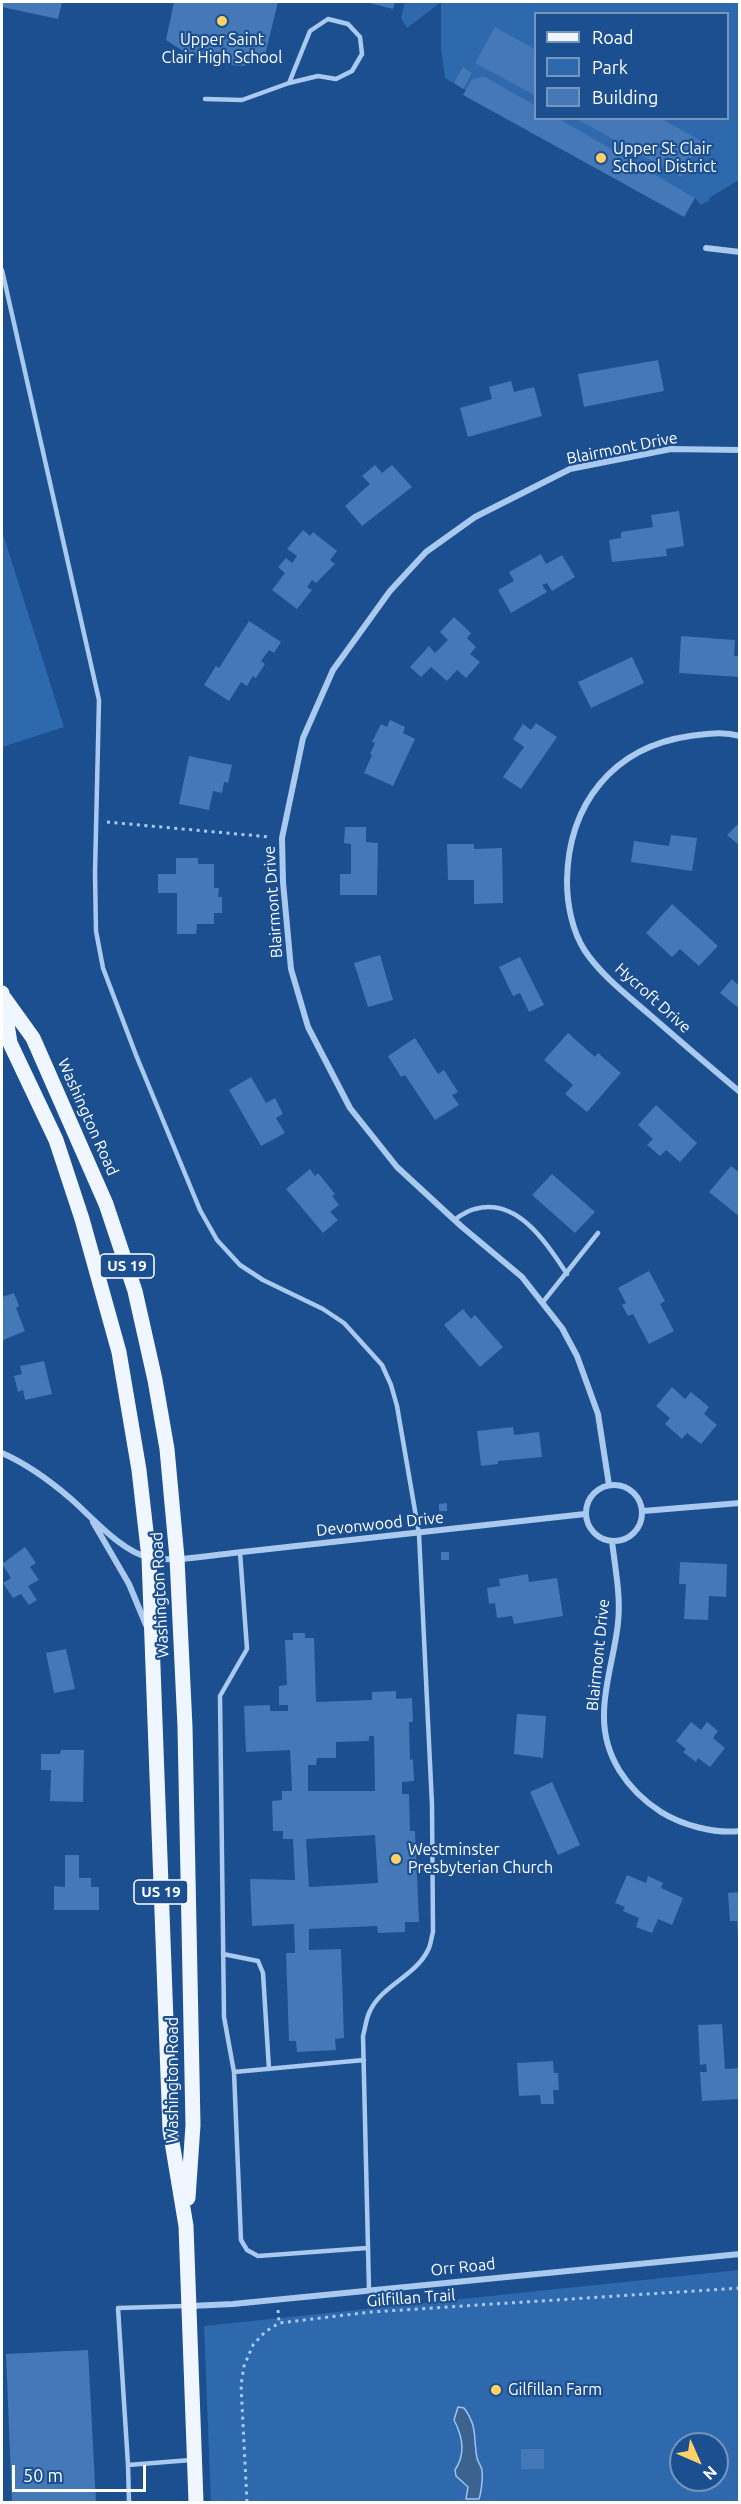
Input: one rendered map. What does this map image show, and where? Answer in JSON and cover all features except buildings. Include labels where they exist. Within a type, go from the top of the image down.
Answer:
[{"type":"main road","name":"Washington Road","points":[[2,994],[10,1043],[54,1134],[80,1210],[119,1352],[139,1470],[148,1557],[152,1640],[170,2130],[186,2226]]},
{"type":"main road","name":"Washington Road","points":[[2,994],[33,1038],[106,1204],[135,1291],[155,1380],[167,1449],[177,1558],[185,1738],[193,2125],[186,2226],[196,2502]]},
{"type":"street","points":[[706,248],[740,252]]},
{"type":"street","name":"Blairmont Drive","points":[[609,1485],[598,1414],[589,1386],[578,1356],[543,1302],[522,1277],[454,1220],[397,1167],[350,1108],[308,1027],[291,969],[283,882],[282,838],[303,738],[333,670],[390,591],[426,552],[475,517],[570,469],[671,449],[740,450]]},
{"type":"street","name":"Hycroft Drive","points":[[740,736],[723,732],[676,738],[648,746],[624,760],[600,783],[578,818],[567,864],[567,897],[574,926],[584,950],[612,982],[740,1092]]},
{"type":"street","points":[[2,1452],[51,1482],[117,1540],[148,1557]]},
{"type":"street","points":[[609,1485],[628,1488],[640,1502],[642,1511],[637,1530],[630,1536],[612,1541],[597,1535],[587,1522],[585,1514],[586,1506],[595,1492],[609,1485]]},
{"type":"street","points":[[642,1511],[740,1503]]},
{"type":"street","points":[[88,1514],[129,1584],[152,1640]]},
{"type":"street","name":"Devonwood Drive","points":[[148,1557],[177,1558],[240,1552],[585,1514]]},
{"type":"street","name":"Blairmont Drive","points":[[612,1541],[619,1596],[618,1622],[604,1713],[606,1738],[615,1764],[631,1787],[648,1804],[676,1821],[728,1833],[740,1831]]},
{"type":"street","name":"Orr Road","points":[[189,2306],[233,2304],[740,2254]]},
{"type":"lane","points":[[205,99],[242,99],[318,76],[336,79],[352,71],[362,54],[360,36],[348,24],[328,19],[310,31],[289,83]]},
{"type":"lane","points":[[2,270],[99,700],[95,873],[96,931],[103,968],[195,1199],[217,1240],[248,1270],[344,1323],[382,1365],[397,1406],[419,1534],[432,1805],[433,1932],[429,1950],[417,1966],[387,1989],[368,2014],[363,2036],[369,2290]]},
{"type":"lane","points":[[454,1220],[474,1209],[485,1208],[496,1208],[521,1218],[547,1244],[567,1274]]},
{"type":"lane","points":[[543,1302],[598,1233]]},
{"type":"lane","points":[[240,1552],[247,1649],[220,1696],[224,2017],[234,2072],[241,2240],[247,2250],[258,2256],[367,2248]]},
{"type":"lane","points":[[223,1954],[258,1961],[263,1972],[269,2069]]},
{"type":"lane","points":[[234,2072],[364,2060]]},
{"type":"lane","points":[[129,2502],[118,2308],[189,2306]]},
{"type":"lane","points":[[128,2465],[195,2460]]},
{"type":"path","points":[[107,822],[282,838]]},
{"type":"path","name":"Gilfillan Trail","points":[[247,2502],[241,2385],[243,2366],[253,2344],[279,2323],[371,2312],[740,2288]]},
{"type":"green space","points":[[405,2],[441,2],[407,28],[401,18]]},
{"type":"green space","points":[[441,2],[739,2],[739,180],[701,205],[695,198],[560,120],[729,120],[729,12],[534,12],[534,105],[484,76],[472,79],[466,90],[445,78],[441,48]]},
{"type":"green space","points":[[2,531],[64,727],[2,747]]},
{"type":"green space","name":"Gilfillan Farm","points":[[739,2270],[739,2502],[211,2502],[204,2326]]},
{"type":"shaded area","points":[[458,2407],[464,2408],[473,2427],[477,2458],[482,2474],[479,2499],[466,2499],[468,2487],[456,2476],[455,2470],[462,2452],[460,2433],[454,2420]]},
{"type":"place","name":"Upper Saint Clair High School","points":[[222,21]]},
{"type":"place","name":"Upper St Clair School District","points":[[601,158]]},
{"type":"place","name":"Westminster Presbyterian Church","points":[[396,1859]]},
{"type":"place","name":"Gilfillan Farm","points":[[496,2390]]}]
